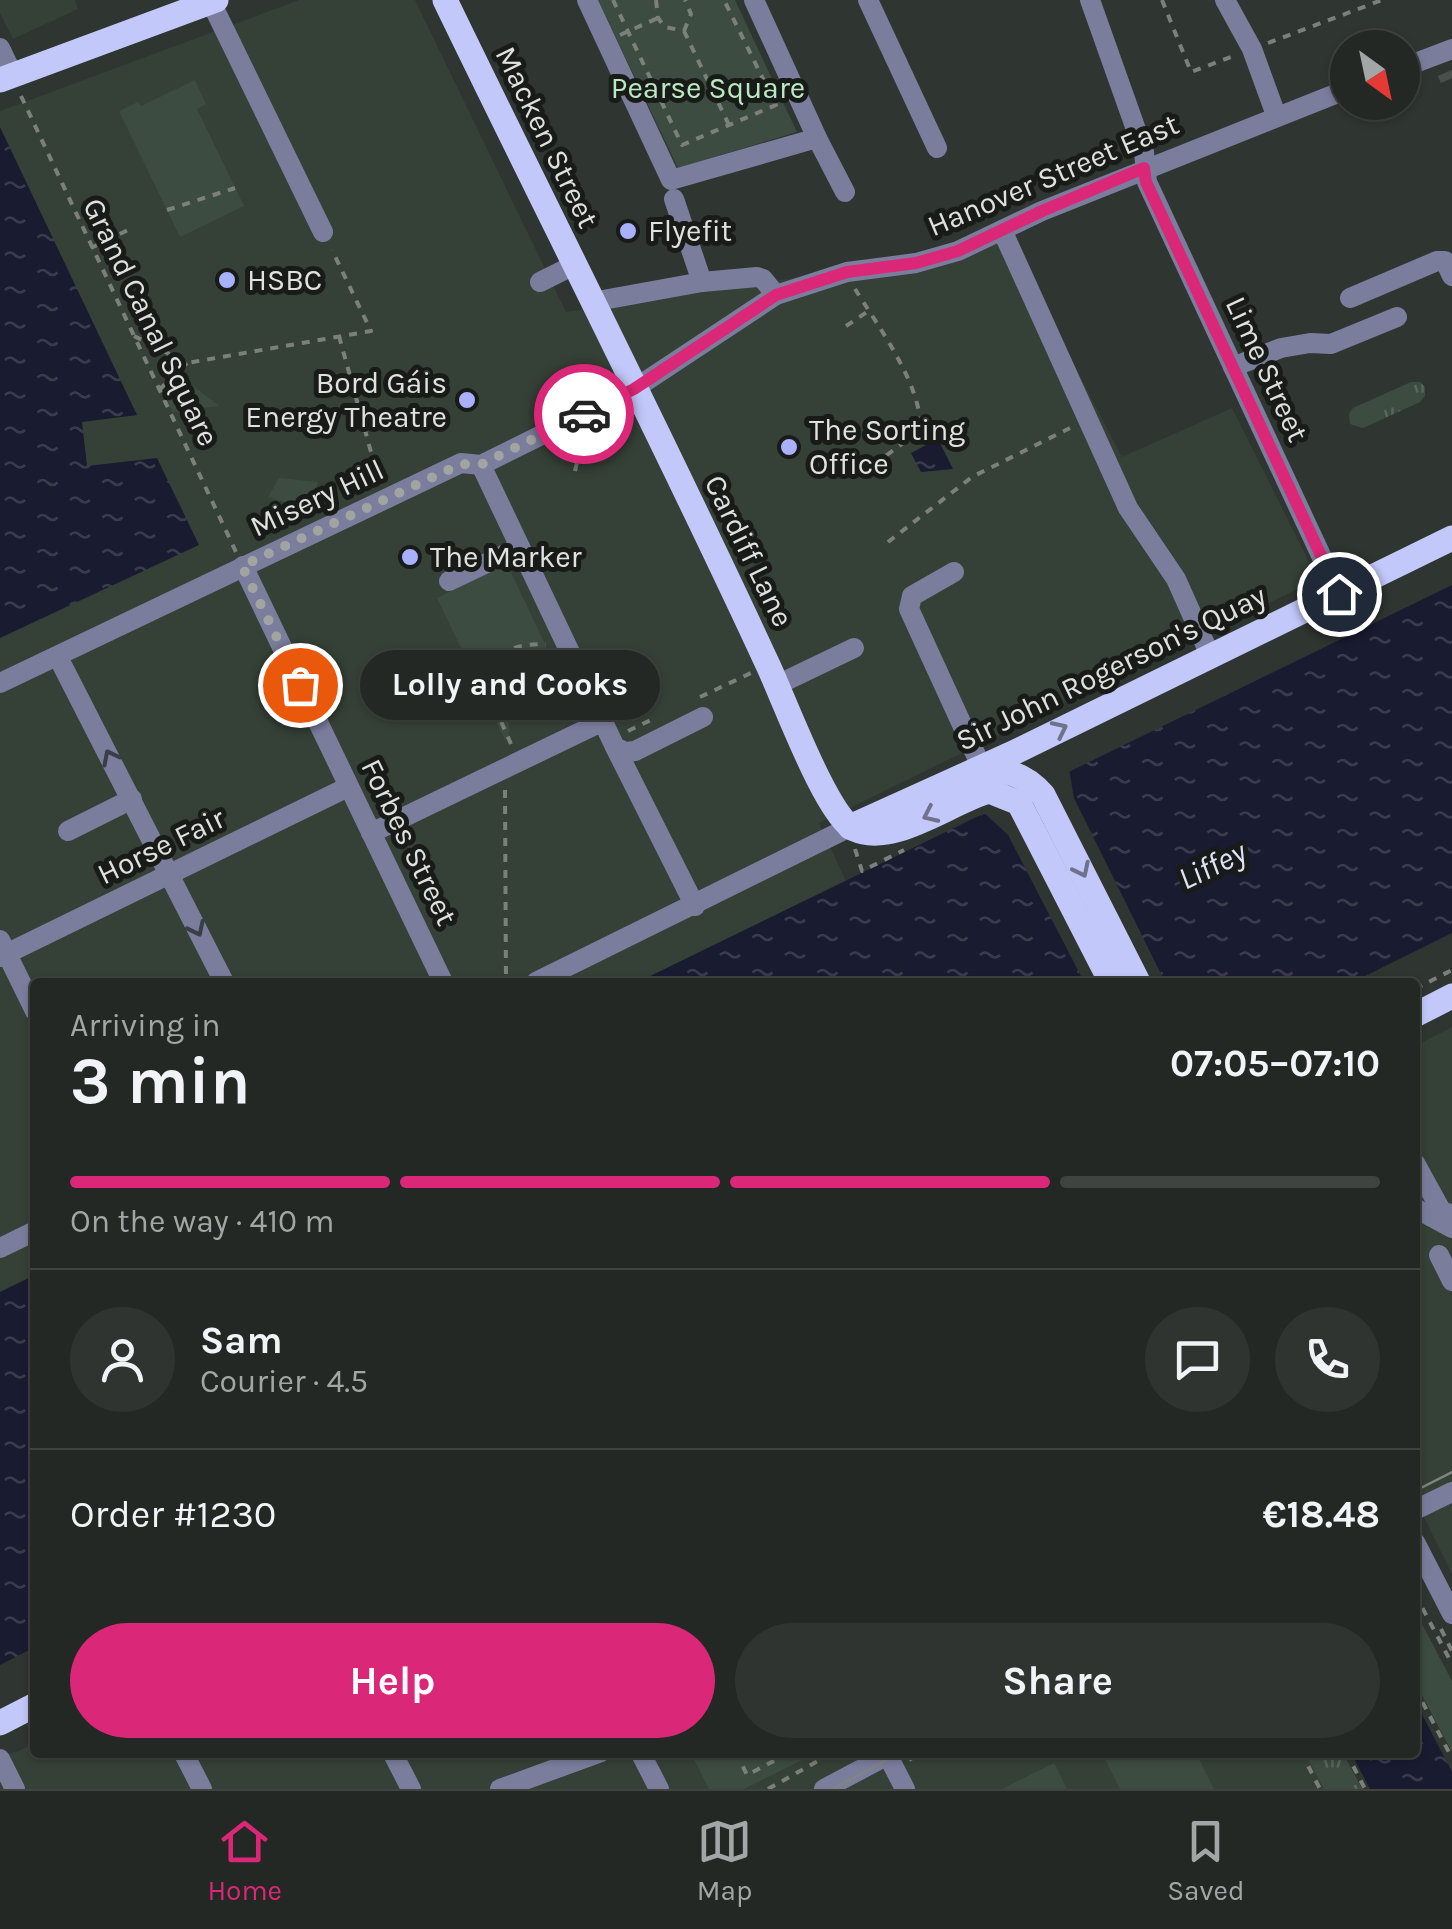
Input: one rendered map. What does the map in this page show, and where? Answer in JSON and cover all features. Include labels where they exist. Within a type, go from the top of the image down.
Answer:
[{"type":"main road","name":"Macken Street","points":[[445,0],[592,302]]},
{"type":"main road","points":[[11,84],[205,2]]},
{"type":"main road","name":"Cardiff Lane","points":[[592,302],[825,792],[852,838]]},
{"type":"main road","name":"Sir John Rogerson's Quay","points":[[852,838],[977,769],[1452,538]]},
{"type":"main road","points":[[977,769],[1008,771],[1035,786],[1056,818],[1136,978]]},
{"type":"main road","name":"Sir John Rogerson's Quay","points":[[852,838],[888,834],[989,791],[1009,798],[1024,811],[1109,978]]},
{"type":"main road","points":[[1420,1012],[1452,996]]},
{"type":"main road","points":[[0,1723],[30,1708]]},
{"type":"street","points":[[586,0],[672,180],[817,138]]},
{"type":"street","points":[[754,0],[846,192]]},
{"type":"street","points":[[868,0],[937,148]]},
{"type":"street","name":"Lime Street","points":[[1090,0],[1144,152],[1146,182],[1339,594]]},
{"type":"street","points":[[1225,0],[1252,49],[1276,115]]},
{"type":"street","points":[[205,2],[323,232]]},
{"type":"street","points":[[0,48],[11,84]]},
{"type":"street","points":[[1420,64],[1446,58]]},
{"type":"street","name":"Hanover Street East","points":[[634,389],[776,295],[844,273],[937,258],[1144,168],[1330,95]]},
{"type":"street","points":[[674,200],[702,282]]},
{"type":"street","points":[[1002,230],[1128,508],[1176,579],[1210,655]]},
{"type":"street","points":[[1350,298],[1438,261],[1446,262],[1452,276]]},
{"type":"street","points":[[540,282],[574,265]]},
{"type":"street","points":[[592,302],[702,282],[757,277],[776,295]]},
{"type":"street","points":[[1233,368],[1282,348],[1331,344],[1396,318]]},
{"type":"street","name":"Misery Hill","points":[[0,683],[461,464],[480,465],[634,389]]},
{"type":"street","points":[[480,465],[599,708],[600,718],[695,906]]},
{"type":"street","points":[[450,580],[520,547]]},
{"type":"street","name":"Forbes Street","points":[[242,566],[441,978]]},
{"type":"street","points":[[954,572],[912,596],[910,610],[977,769]]},
{"type":"street","points":[[777,685],[854,648]]},
{"type":"street","points":[[58,657],[222,978]]},
{"type":"street","points":[[615,746],[625,752],[635,751],[703,717]]},
{"type":"street","points":[[371,833],[593,726],[600,718]]},
{"type":"street","name":"Horse Fair","points":[[2,950],[171,874],[348,787]]},
{"type":"street","points":[[68,831],[132,799]]},
{"type":"street","name":"Sir John Rogerson's Quay","points":[[544,978],[695,906],[852,838]]},
{"type":"street","points":[[2,950],[30,1002]]},
{"type":"street","points":[[1420,1172],[1442,1212],[1452,1214]]},
{"type":"street","points":[[1420,1188],[1435,1214],[1452,1214]]},
{"type":"street","points":[[1420,1211],[1452,1228]]},
{"type":"street","points":[[0,1248],[30,1233]]},
{"type":"street","points":[[1439,1254],[1452,1281]]},
{"type":"street","points":[[1420,1508],[1452,1492]]},
{"type":"street","points":[[1420,1552],[1452,1614]]},
{"type":"street","points":[[0,1758],[15,1789]]},
{"type":"street","points":[[186,1758],[202,1789]]},
{"type":"street","points":[[395,1758],[411,1789]]},
{"type":"street","points":[[500,1789],[585,1758]]},
{"type":"street","points":[[643,1758],[659,1789]]},
{"type":"street","points":[[824,1789],[889,1758]]},
{"type":"street","points":[[853,1789],[889,1758]]},
{"type":"street","points":[[889,1758],[904,1789]]},
{"type":"path","points":[[613,0],[682,146],[776,105],[724,0]]},
{"type":"path","points":[[656,0],[658,18],[666,27],[684,31]]},
{"type":"path","points":[[695,0],[686,2],[691,14],[684,31],[728,126]]},
{"type":"path","points":[[1356,0],[1360,8]]},
{"type":"path","points":[[628,31],[658,18]]},
{"type":"path","name":"Grand Canal Square","points":[[11,84],[242,566]]},
{"type":"path","points":[[167,210],[235,188]]},
{"type":"path","points":[[91,248],[132,228]]},
{"type":"path","points":[[159,390],[186,363],[370,330],[323,232]]},
{"type":"path","points":[[844,273],[903,372],[922,412],[920,432],[884,457]]},
{"type":"path","points":[[846,326],[868,311]]},
{"type":"path","points":[[134,336],[186,363]]},
{"type":"path","points":[[339,336],[384,500]]},
{"type":"path","points":[[888,542],[972,477],[1088,419]]},
{"type":"path","points":[[575,471],[584,433]]},
{"type":"path","points":[[506,978],[513,763],[490,694],[499,676],[496,665],[513,647],[566,642]]},
{"type":"path","points":[[852,838],[862,871],[897,854]]},
{"type":"path","points":[[1420,986],[1452,970]]},
{"type":"path","points":[[1420,1603],[1452,1664]]},
{"type":"path","points":[[1420,1697],[1452,1758]]},
{"type":"path","points":[[739,1758],[747,1775],[780,1758]]},
{"type":"path","points":[[768,1789],[823,1758]]},
{"type":"path","points":[[1304,1758],[1320,1789]]},
{"type":"path","points":[[1349,1758],[1365,1789]]},
{"type":"shaded area","points":[[0,0],[75,0],[78,9],[13,39],[0,13]]},
{"type":"shaded area","points":[[299,0],[415,0],[566,312],[962,253],[1007,236],[1122,457],[1232,408],[1315,574],[1312,582],[819,823],[846,881],[646,978],[30,978],[30,1277],[0,1292],[0,111]]},
{"type":"shaded area","points":[[1452,1027],[1452,1574],[1420,1509],[1420,1043]]},
{"type":"shaded area","points":[[30,1746],[30,1758],[1318,1758],[1333,1789],[0,1789],[0,1755]]},
{"type":"green space","name":"Pearse Square","points":[[598,0],[735,0],[797,132],[678,168]]},
{"type":"green space","points":[[195,80],[206,104],[197,109],[244,206],[180,237],[119,111],[138,102],[141,106]]},
{"type":"green space","points":[[180,376],[219,406],[173,412],[163,392]]},
{"type":"green space","points":[[1411,382],[1420,382],[1425,387],[1420,402],[1363,428],[1350,424],[1353,408]]},
{"type":"green space","points":[[279,478],[318,482],[309,510],[268,497]]},
{"type":"green space","points":[[507,564],[552,659],[508,682],[509,738],[505,740],[437,598]]},
{"type":"green space","points":[[1420,1620],[1452,1681],[1452,1752],[1420,1691]]},
{"type":"green space","points":[[694,1758],[806,1758],[744,1789],[709,1789]]},
{"type":"green space","points":[[1104,1758],[1198,1758],[1214,1789],[1120,1789]]},
{"type":"green space","points":[[1308,1758],[1346,1758],[1362,1789],[1324,1789]]},
{"type":"green space","points":[[1054,1763],[1067,1789],[1002,1789]]},
{"type":"water","points":[[0,127],[137,415],[82,422],[87,466],[157,458],[199,545],[0,638]]},
{"type":"water","points":[[938,439],[953,469],[921,472],[911,453]]},
{"type":"water","name":"Liffey","points":[[1452,585],[1452,933],[1361,978],[646,978]]},
{"type":"water","points":[[30,1277],[30,1650],[0,1665],[0,1292]]},
{"type":"water","points":[[1420,1711],[1452,1772],[1452,1789],[1370,1789],[1354,1758],[1420,1758]]},
{"type":"pier","points":[[1069,769],[1074,798],[1163,978],[1082,978],[1008,835],[982,811]]},
{"type":"tunnel","points":[[1447,72],[1450,79]]},
{"type":"tram line","points":[[1420,1488],[1452,1472]]},
{"type":"tram line","points":[[833,1789],[890,1758]]},
{"type":"way so far","points":[[300,685],[242,566],[461,464],[480,465],[584,414]]},
{"type":"place","name":"Flyefit","points":[[628,231]]},
{"type":"place","name":"HSBC","points":[[227,280]]},
{"type":"place","name":"Bord Gáis Energy Theatre","points":[[467,400]]},
{"type":"place","name":"The Sorting Office","points":[[789,447]]},
{"type":"place","name":"The Marker","points":[[410,557]]},
{"type":"place","name":"Lolly and Cooks","points":[[300,685]]},
{"type":"route","points":[[584,414],[634,389],[776,295],[847,272],[916,263],[958,251],[1144,168],[1146,182],[1339,594]]}]
